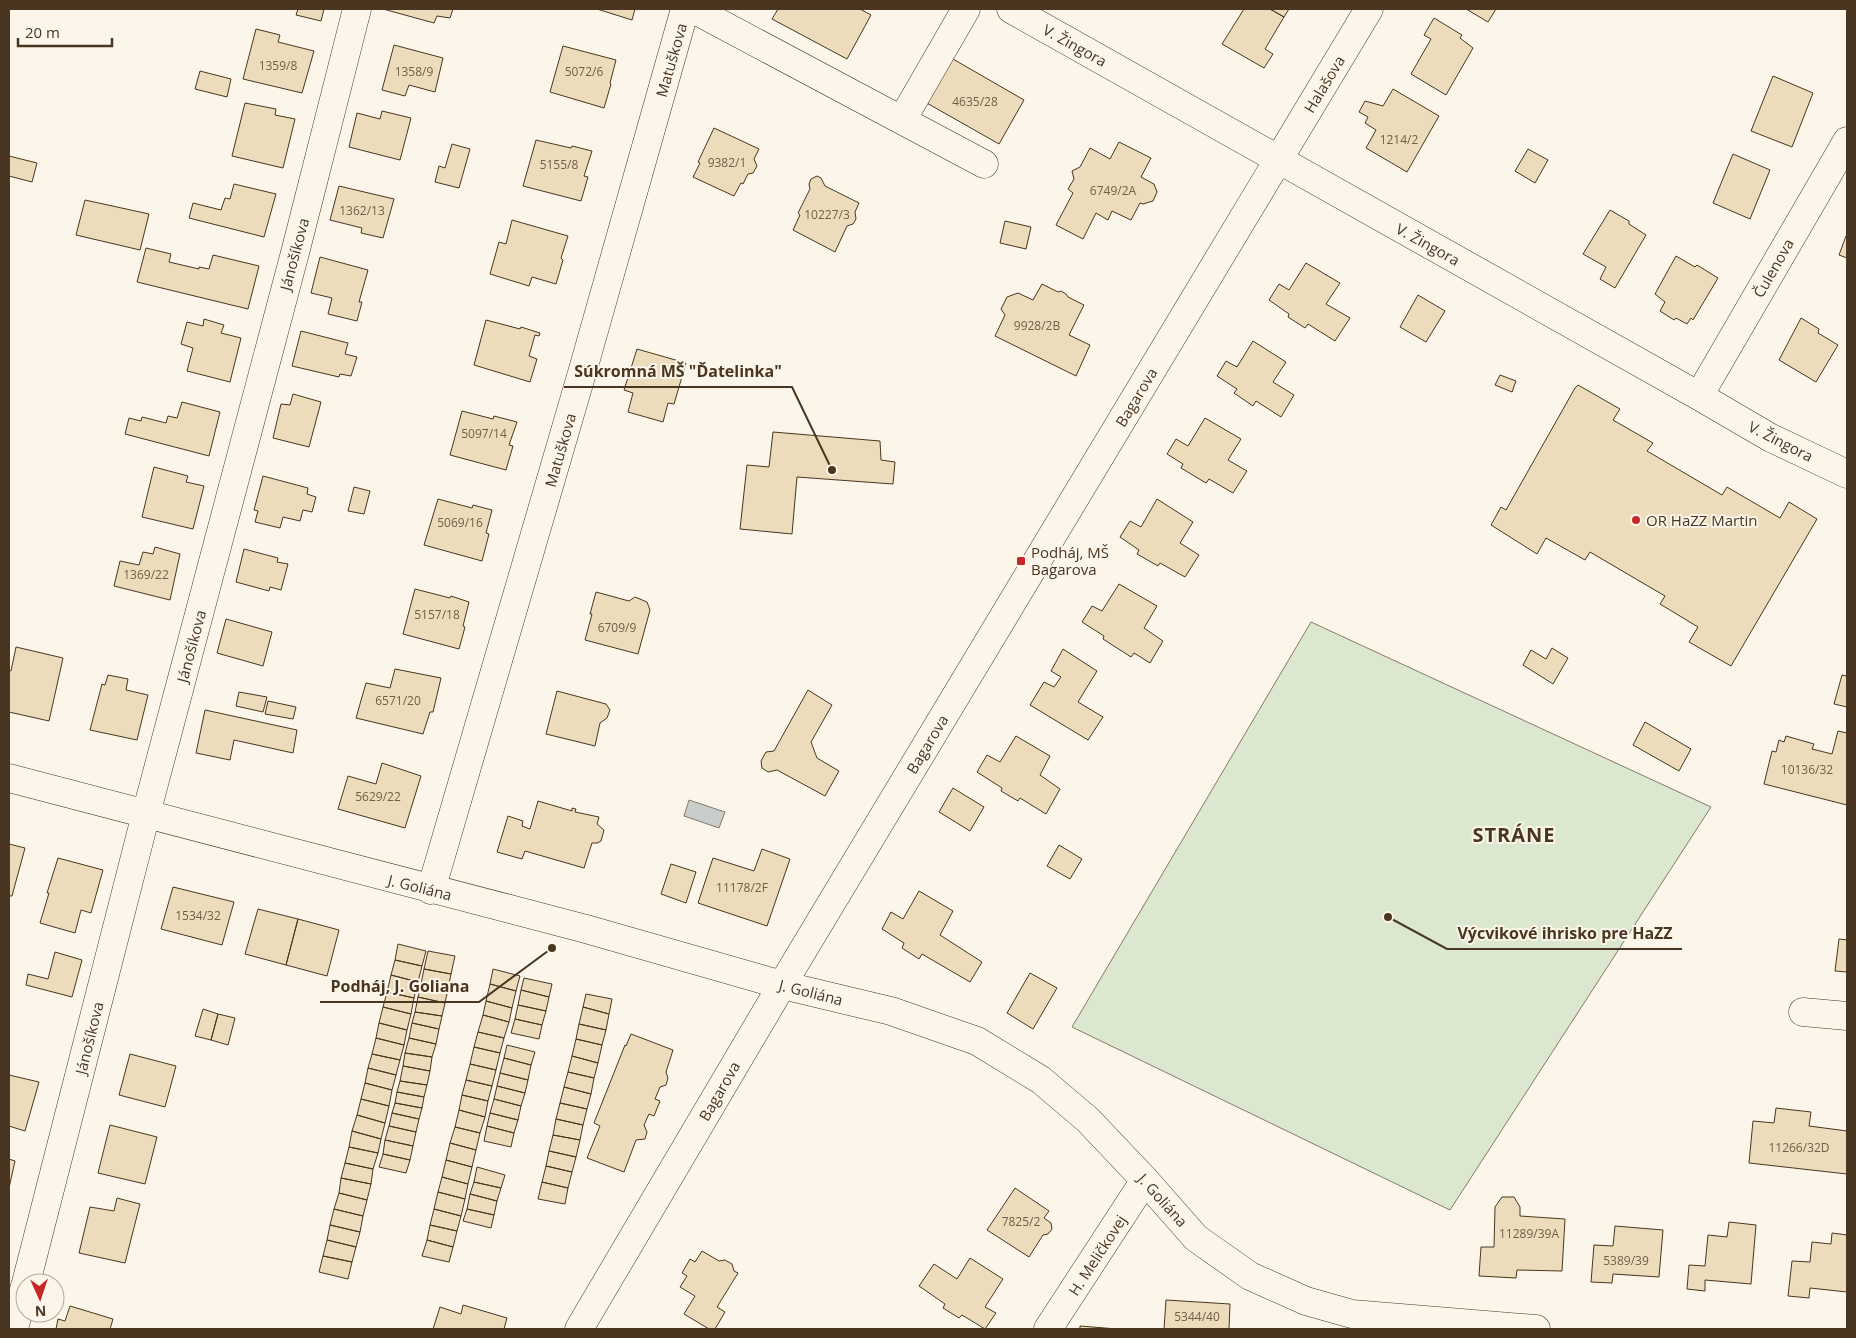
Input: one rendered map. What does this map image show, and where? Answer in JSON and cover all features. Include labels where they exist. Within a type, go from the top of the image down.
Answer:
[{"type":"street","name":"Jánošíkova","points":[[28,1273],[146,814],[294,258],[357,9]]},
{"type":"street","name":"Matuškova","points":[[431,890],[582,373],[685,9]]},
{"type":"street","points":[[693,9],[984,164]]},
{"type":"street","points":[[902,120],[966,9]]},
{"type":"street","name":"V. Žingora","points":[[1011,9],[1771,438],[1847,474]]},
{"type":"street","name":"Halašova","points":[[1278,160],[1369,9]]},
{"type":"street","name":"Čulenova","points":[[1699,396],[1847,141]]},
{"type":"street","name":"Bagarova","points":[[579,1329],[782,985],[1278,160]]},
{"type":"street","name":"J. Goliána","points":[[9,778],[431,890],[586,929],[782,985],[891,1011],[977,1041],[1041,1080],[1088,1120],[1145,1180],[1196,1238],[1250,1276],[1306,1301],[1396,1324],[1536,1329]]},
{"type":"street","points":[[1803,1012],[1847,1016]]},
{"type":"street","name":"H. Meličkovej","points":[[1048,1329],[1145,1180]]},
{"type":"green space","points":[[1311,622],[1711,807],[1450,1210],[1072,1027]]},
{"type":"shaded area","points":[[689,800],[725,812],[719,828],[684,816]]},
{"type":"building","points":[[298,9],[324,9],[321,21],[296,15]]},
{"type":"building","points":[[383,9],[453,9],[450,18],[437,16],[434,23]]},
{"type":"building","points":[[597,9],[635,9],[632,20]]},
{"type":"building","points":[[778,9],[860,9],[871,15],[847,59],[772,19]]},
{"type":"building","points":[[1244,9],[1270,9],[1284,17],[1265,49],[1273,54],[1264,68],[1222,44]]},
{"type":"building","points":[[1270,9],[1289,9],[1284,17]]},
{"type":"building","points":[[1466,9],[1496,9],[1488,22]]},
{"type":"building","points":[[1434,18],[1462,35],[1460,38],[1473,48],[1446,95],[1411,74],[1431,39],[1424,35]]},
{"type":"building","points":[[256,29],[280,35],[278,42],[314,51],[302,93],[243,79]]},
{"type":"building","points":[[394,45],[443,58],[435,92],[409,85],[405,96],[382,90]]},
{"type":"building","points":[[563,46],[616,60],[604,108],[550,92]]},
{"type":"building","points":[[953,59],[1024,100],[999,144],[925,102]]},
{"type":"building","points":[[200,71],[231,79],[227,97],[195,89]]},
{"type":"building","points":[[1773,76],[1813,93],[1792,147],[1751,131]]},
{"type":"building","points":[[1393,89],[1439,116],[1407,172],[1366,148],[1376,130],[1365,123],[1368,117],[1359,112],[1365,101],[1383,106]]},
{"type":"building","points":[[245,103],[276,109],[275,115],[295,119],[283,168],[232,156]]},
{"type":"building","points":[[382,111],[411,118],[400,160],[349,147],[357,113],[380,119]]},
{"type":"building","points":[[714,128],[759,149],[754,159],[757,166],[753,173],[748,174],[743,184],[741,183],[734,196],[693,177]]},
{"type":"building","points":[[536,140],[592,151],[584,176],[588,177],[581,201],[523,186]]},
{"type":"building","points":[[1119,142],[1151,158],[1141,177],[1154,184],[1157,192],[1153,201],[1140,203],[1131,220],[1112,211],[1108,220],[1096,213],[1083,239],[1056,225],[1073,193],[1068,189],[1074,179],[1072,171],[1080,167],[1090,148],[1110,159]]},
{"type":"building","points":[[452,144],[470,149],[459,188],[435,182],[439,166],[445,168]]},
{"type":"building","points":[[1528,149],[1548,160],[1535,183],[1515,171]]},
{"type":"building","points":[[1733,154],[1770,170],[1750,219],[1713,203]]},
{"type":"building","points":[[9,156],[37,163],[32,182],[9,176]]},
{"type":"building","points":[[817,176],[821,178],[825,186],[859,203],[855,212],[856,219],[853,224],[847,226],[835,252],[793,230],[800,215],[798,213],[810,189],[811,179]]},
{"type":"building","points":[[234,184],[276,194],[264,237],[189,218],[193,203],[221,210],[225,198],[230,199]]},
{"type":"building","points":[[339,186],[394,199],[383,238],[361,233],[362,228],[330,220]]},
{"type":"building","points":[[85,200],[149,214],[140,250],[76,235]]},
{"type":"building","points":[[1610,210],[1629,221],[1629,224],[1646,235],[1615,288],[1600,279],[1606,267],[1583,254]]},
{"type":"building","points":[[512,220],[568,236],[556,284],[532,277],[529,286],[490,274],[499,242],[506,244]]},
{"type":"building","points":[[1005,221],[1031,227],[1026,249],[1000,243]]},
{"type":"building","points":[[1847,237],[1847,258],[1839,255]]},
{"type":"building","points":[[146,248],[171,254],[169,262],[199,269],[199,267],[209,269],[213,255],[259,266],[248,309],[137,282]]},
{"type":"building","points":[[1676,256],[1695,267],[1697,265],[1718,278],[1693,320],[1691,318],[1687,324],[1676,318],[1674,320],[1660,311],[1665,302],[1655,294]]},
{"type":"building","points":[[320,257],[368,270],[359,302],[362,302],[357,321],[328,314],[332,298],[311,293]]},
{"type":"building","points":[[1306,263],[1340,283],[1326,304],[1350,318],[1335,341],[1308,324],[1305,328],[1288,317],[1289,314],[1269,300],[1279,284],[1289,290]]},
{"type":"building","points":[[1042,284],[1058,292],[1061,291],[1084,305],[1069,335],[1090,345],[1076,376],[995,336],[1005,315],[1001,309],[1007,297],[1018,293],[1033,300]]},
{"type":"building","points":[[1418,295],[1445,311],[1426,342],[1400,327]]},
{"type":"building","points":[[1801,318],[1819,329],[1818,333],[1838,345],[1816,382],[1779,360]]},
{"type":"building","points":[[204,319],[224,325],[221,333],[241,338],[230,382],[187,371],[193,348],[181,344],[187,322],[203,326]]},
{"type":"building","points":[[486,320],[540,333],[539,336],[535,335],[529,356],[537,359],[530,382],[474,365]]},
{"type":"building","points":[[301,331],[348,343],[345,354],[357,357],[351,376],[340,374],[339,377],[292,366]]},
{"type":"building","points":[[1253,341],[1286,362],[1273,382],[1294,395],[1281,417],[1256,401],[1253,406],[1234,393],[1237,389],[1217,376],[1226,361],[1237,367]]},
{"type":"building","points":[[637,349],[686,363],[674,404],[668,403],[663,422],[628,412],[633,393],[624,390]]},
{"type":"building","points":[[1500,375],[1516,381],[1512,392],[1495,385]]},
{"type":"building","points":[[1578,385],[1620,409],[1613,420],[1653,443],[1647,451],[1722,495],[1727,487],[1780,518],[1789,502],[1817,519],[1731,666],[1689,642],[1698,627],[1660,604],[1665,596],[1590,552],[1585,560],[1546,538],[1537,554],[1491,525],[1501,507],[1506,510]]},
{"type":"building","points":[[293,394],[321,402],[309,447],[273,438],[281,404],[290,405]]},
{"type":"building","points":[[182,402],[220,412],[209,456],[125,434],[129,418],[141,421],[142,417],[166,423],[168,416],[177,418]]},
{"type":"building","points":[[462,411],[493,419],[494,416],[517,422],[509,445],[513,446],[506,470],[450,455]]},
{"type":"building","points":[[1205,418],[1241,439],[1228,460],[1247,471],[1233,493],[1209,479],[1206,483],[1181,468],[1183,464],[1167,454],[1176,439],[1188,446]]},
{"type":"building","points":[[773,432],[880,441],[881,460],[895,462],[893,484],[797,477],[792,534],[740,529],[747,465],[769,467]]},
{"type":"building","points":[[154,467],[188,476],[186,482],[204,486],[193,529],[142,517]]},
{"type":"building","points":[[263,476],[308,488],[307,494],[316,497],[312,512],[303,510],[300,521],[283,517],[280,528],[255,522],[258,511],[254,510]]},
{"type":"building","points":[[354,487],[370,491],[364,514],[348,511]]},
{"type":"building","points":[[438,499],[472,508],[473,505],[492,510],[486,533],[489,534],[482,561],[424,545]]},
{"type":"building","points":[[1157,499],[1193,522],[1180,543],[1199,555],[1185,577],[1160,563],[1158,566],[1137,554],[1139,550],[1120,537],[1130,521],[1141,527]]},
{"type":"building","points":[[155,547],[180,554],[170,600],[114,586],[120,561],[139,565],[143,552],[153,554]]},
{"type":"building","points":[[244,549],[278,558],[277,562],[288,564],[281,590],[270,587],[269,591],[236,582]]},
{"type":"building","points":[[1119,584],[1157,606],[1144,628],[1163,641],[1150,663],[1134,653],[1131,657],[1103,639],[1104,636],[1082,622],[1092,606],[1102,611]]},
{"type":"building","points":[[415,589],[450,598],[451,596],[469,602],[459,649],[403,634]]},
{"type":"building","points":[[596,592],[629,601],[635,597],[647,602],[650,610],[638,654],[585,640]]},
{"type":"building","points":[[226,619],[272,632],[263,666],[217,653]]},
{"type":"building","points":[[16,647],[63,658],[49,721],[9,712],[9,670],[11,671]]},
{"type":"building","points":[[1552,648],[1568,658],[1553,684],[1523,665],[1531,650],[1546,659]]},
{"type":"building","points":[[1063,649],[1097,671],[1078,702],[1103,717],[1088,740],[1030,705],[1044,682],[1054,687],[1061,677],[1051,671]]},
{"type":"building","points":[[395,669],[441,678],[433,712],[430,712],[423,734],[356,718],[366,683],[390,688]]},
{"type":"building","points":[[108,675],[128,679],[126,690],[148,695],[137,740],[90,730],[102,684],[105,685]]},
{"type":"building","points":[[1842,675],[1847,676],[1847,707],[1834,704]]},
{"type":"building","points":[[808,690],[832,705],[811,742],[817,758],[839,771],[825,796],[777,770],[768,772],[762,768],[761,761],[766,752],[774,751]]},
{"type":"building","points":[[557,691],[606,704],[610,710],[607,718],[600,723],[595,746],[546,734]]},
{"type":"building","points":[[239,692],[267,697],[263,712],[236,706]]},
{"type":"building","points":[[268,701],[296,707],[293,719],[265,714]]},
{"type":"building","points":[[205,710],[297,730],[293,753],[234,740],[230,760],[196,753]]},
{"type":"building","points":[[1645,722],[1691,749],[1679,771],[1633,745]]},
{"type":"building","points":[[1838,731],[1847,733],[1847,805],[1764,784],[1772,751],[1776,752],[1779,740],[1784,742],[1786,736],[1814,744],[1812,749],[1832,754]]},
{"type":"building","points":[[1016,736],[1050,756],[1040,775],[1060,789],[1046,814],[1020,798],[1018,801],[1001,791],[1002,788],[977,772],[987,755],[1000,762]]},
{"type":"building","points":[[382,763],[421,776],[405,828],[338,809],[348,776],[376,784]]},
{"type":"building","points":[[953,788],[984,807],[970,831],[939,812]]},
{"type":"building","points":[[538,801],[572,811],[572,808],[576,809],[575,812],[599,817],[597,824],[604,830],[601,841],[592,843],[584,868],[525,851],[522,859],[497,852],[508,816],[523,821],[522,826],[530,829]]},
{"type":"building","points":[[9,844],[25,848],[12,896],[9,896]]},
{"type":"building","points":[[1059,845],[1082,859],[1070,879],[1047,866]]},
{"type":"building","points":[[762,849],[790,859],[767,926],[698,903],[713,858],[754,871]]},
{"type":"building","points":[[58,858],[103,870],[91,913],[81,910],[75,933],[40,923]]},
{"type":"building","points":[[671,864],[696,872],[686,903],[661,894]]},
{"type":"building","points":[[173,887],[234,902],[222,945],[161,929]]},
{"type":"building","points":[[919,891],[953,911],[940,935],[982,962],[970,982],[922,954],[919,959],[902,948],[904,943],[882,929],[891,912],[903,919]]},
{"type":"building","points":[[258,909],[298,919],[286,965],[245,954]]},
{"type":"building","points":[[298,919],[339,930],[327,976],[286,965]]},
{"type":"building","points":[[1839,939],[1847,940],[1847,972],[1835,971]]},
{"type":"building","points":[[398,944],[426,951],[422,966],[395,960]]},
{"type":"building","points":[[428,951],[455,956],[451,974],[424,969]]},
{"type":"building","points":[[55,952],[82,960],[72,997],[26,985],[28,974],[48,979]]},
{"type":"building","points":[[395,960],[422,966],[418,982],[391,975]]},
{"type":"building","points":[[424,969],[451,974],[448,989],[421,984]]},
{"type":"building","points":[[493,969],[520,976],[516,991],[490,984]]},
{"type":"building","points":[[1030,973],[1057,988],[1033,1029],[1007,1013]]},
{"type":"building","points":[[391,975],[418,982],[414,998],[387,992]]},
{"type":"building","points":[[524,978],[552,984],[549,997],[521,990]]},
{"type":"building","points":[[421,984],[448,989],[445,1003],[418,997]]},
{"type":"building","points":[[490,984],[516,991],[512,1008],[486,1001]]},
{"type":"building","points":[[521,990],[549,997],[546,1011],[518,1005]]},
{"type":"building","points":[[387,992],[414,998],[411,1014],[383,1007]]},
{"type":"building","points":[[586,994],[612,999],[609,1014],[583,1007]]},
{"type":"building","points":[[418,997],[445,1003],[442,1016],[415,1012]]},
{"type":"building","points":[[486,1001],[512,1008],[509,1022],[483,1015]]},
{"type":"building","points":[[518,1005],[546,1011],[542,1025],[515,1019]]},
{"type":"building","points":[[383,1007],[411,1014],[407,1030],[379,1023]]},
{"type":"building","points":[[583,1007],[609,1014],[606,1030],[579,1024]]},
{"type":"building","points":[[203,1009],[218,1014],[211,1040],[195,1036]]},
{"type":"building","points":[[415,1012],[442,1016],[439,1029],[412,1023]]},
{"type":"building","points":[[218,1014],[235,1018],[228,1045],[211,1040]]},
{"type":"building","points":[[483,1015],[509,1022],[504,1038],[478,1032]]},
{"type":"building","points":[[515,1019],[542,1025],[539,1039],[511,1033]]},
{"type":"building","points":[[379,1023],[407,1030],[404,1045],[376,1038]]},
{"type":"building","points":[[412,1023],[439,1029],[436,1044],[409,1038]]},
{"type":"building","points":[[579,1024],[606,1030],[602,1045],[576,1039]]},
{"type":"building","points":[[478,1032],[504,1038],[500,1053],[474,1047]]},
{"type":"building","points":[[631,1034],[673,1050],[666,1072],[668,1078],[666,1085],[660,1087],[655,1099],[660,1101],[654,1116],[649,1114],[644,1125],[647,1132],[645,1139],[636,1140],[624,1172],[587,1158],[600,1126],[594,1123]]},
{"type":"building","points":[[376,1038],[404,1045],[400,1060],[372,1054]]},
{"type":"building","points":[[409,1038],[436,1044],[432,1057],[405,1053]]},
{"type":"building","points":[[576,1039],[602,1045],[598,1063],[572,1056]]},
{"type":"building","points":[[507,1045],[535,1052],[531,1065],[504,1058]]},
{"type":"building","points":[[474,1047],[500,1053],[496,1070],[470,1064]]},
{"type":"building","points":[[405,1053],[432,1057],[430,1071],[403,1066]]},
{"type":"building","points":[[130,1054],[176,1066],[165,1107],[119,1095]]},
{"type":"building","points":[[372,1054],[400,1060],[396,1075],[368,1068]]},
{"type":"building","points":[[572,1056],[598,1063],[594,1078],[568,1072]]},
{"type":"building","points":[[504,1058],[531,1065],[528,1080],[500,1073]]},
{"type":"building","points":[[470,1064],[496,1070],[492,1086],[466,1080]]},
{"type":"building","points":[[403,1066],[430,1071],[427,1085],[400,1081]]},
{"type":"building","points":[[368,1068],[396,1075],[392,1090],[365,1083]]},
{"type":"building","points":[[568,1072],[594,1078],[591,1094],[564,1087]]},
{"type":"building","points":[[500,1073],[528,1080],[525,1093],[497,1086]]},
{"type":"building","points":[[9,1075],[39,1082],[25,1131],[9,1126]]},
{"type":"building","points":[[466,1080],[492,1086],[488,1101],[462,1095]]},
{"type":"building","points":[[400,1081],[427,1085],[424,1097],[397,1092]]},
{"type":"building","points":[[365,1083],[392,1090],[389,1106],[361,1099]]},
{"type":"building","points":[[497,1086],[525,1093],[521,1106],[494,1099]]},
{"type":"building","points":[[564,1087],[591,1094],[587,1109],[560,1103]]},
{"type":"building","points":[[397,1092],[424,1097],[422,1108],[395,1103]]},
{"type":"building","points":[[462,1095],[488,1101],[485,1117],[459,1110]]},
{"type":"building","points":[[361,1099],[389,1106],[385,1123],[357,1115]]},
{"type":"building","points":[[494,1099],[521,1106],[518,1120],[490,1113]]},
{"type":"building","points":[[395,1103],[422,1108],[419,1119],[392,1113]]},
{"type":"building","points":[[560,1103],[587,1109],[583,1125],[556,1119]]},
{"type":"building","points":[[1776,1108],[1811,1112],[1809,1126],[1847,1131],[1847,1174],[1749,1163],[1753,1121],[1774,1123]]},
{"type":"building","points":[[459,1110],[485,1117],[480,1133],[455,1127]]},
{"type":"building","points":[[392,1113],[419,1119],[416,1132],[389,1126]]},
{"type":"building","points":[[490,1113],[518,1120],[514,1133],[487,1126]]},
{"type":"building","points":[[357,1115],[385,1123],[381,1139],[352,1131]]},
{"type":"building","points":[[556,1119],[583,1125],[580,1140],[553,1135]]},
{"type":"building","points":[[110,1125],[157,1137],[145,1184],[98,1173]]},
{"type":"building","points":[[389,1126],[416,1132],[413,1146],[385,1140]]},
{"type":"building","points":[[487,1126],[514,1133],[511,1147],[484,1141]]},
{"type":"building","points":[[455,1127],[480,1133],[476,1150],[450,1143]]},
{"type":"building","points":[[352,1131],[381,1139],[378,1153],[349,1147]]},
{"type":"building","points":[[553,1135],[580,1140],[576,1157],[549,1151]]},
{"type":"building","points":[[385,1140],[413,1146],[410,1160],[383,1154]]},
{"type":"building","points":[[450,1143],[476,1150],[472,1167],[446,1160]]},
{"type":"building","points":[[349,1147],[378,1153],[373,1169],[345,1163]]},
{"type":"building","points":[[549,1151],[576,1157],[572,1172],[546,1166]]},
{"type":"building","points":[[383,1154],[410,1160],[406,1173],[379,1167]]},
{"type":"building","points":[[9,1159],[15,1161],[9,1188]]},
{"type":"building","points":[[446,1160],[472,1167],[468,1184],[442,1177]]},
{"type":"building","points":[[345,1163],[373,1169],[371,1184],[341,1178]]},
{"type":"building","points":[[546,1166],[572,1172],[568,1188],[542,1182]]},
{"type":"building","points":[[477,1167],[505,1175],[501,1188],[474,1182]]},
{"type":"building","points":[[442,1177],[468,1184],[465,1199],[438,1192]]},
{"type":"building","points":[[341,1178],[371,1184],[367,1200],[339,1193]]},
{"type":"building","points":[[474,1182],[501,1188],[497,1201],[470,1194]]},
{"type":"building","points":[[542,1182],[568,1188],[565,1204],[538,1199]]},
{"type":"building","points":[[1015,1188],[1049,1211],[1044,1218],[1051,1223],[1052,1229],[1048,1234],[1043,1235],[1029,1257],[987,1230]]},
{"type":"building","points":[[438,1192],[465,1199],[461,1216],[434,1209]]},
{"type":"building","points":[[339,1193],[367,1200],[363,1216],[334,1209]]},
{"type":"building","points":[[470,1194],[497,1201],[494,1215],[467,1209]]},
{"type":"building","points":[[1502,1197],[1514,1197],[1520,1207],[1520,1216],[1565,1219],[1562,1271],[1517,1270],[1516,1278],[1479,1276],[1481,1247],[1494,1247],[1495,1207]]},
{"type":"building","points":[[117,1198],[140,1204],[125,1263],[79,1253],[90,1207],[114,1211]]},
{"type":"building","points":[[334,1209],[363,1216],[360,1232],[330,1225]]},
{"type":"building","points":[[434,1209],[461,1216],[457,1231],[430,1225]]},
{"type":"building","points":[[467,1209],[494,1215],[491,1228],[463,1221]]},
{"type":"building","points":[[1729,1222],[1756,1225],[1751,1284],[1705,1280],[1705,1291],[1687,1289],[1689,1265],[1705,1266],[1708,1235],[1727,1237]]},
{"type":"building","points":[[330,1225],[360,1232],[356,1247],[327,1240]]},
{"type":"building","points":[[430,1225],[457,1231],[453,1247],[427,1240]]},
{"type":"building","points":[[1615,1226],[1663,1230],[1659,1277],[1613,1274],[1612,1283],[1591,1282],[1594,1245],[1613,1246]]},
{"type":"building","points":[[1832,1233],[1847,1235],[1847,1292],[1810,1288],[1809,1298],[1788,1296],[1792,1261],[1810,1262],[1812,1242],[1831,1244]]},
{"type":"building","points":[[327,1240],[356,1247],[352,1262],[323,1256]]},
{"type":"building","points":[[427,1240],[453,1247],[449,1262],[422,1256]]},
{"type":"building","points":[[702,1251],[719,1261],[725,1260],[732,1264],[734,1271],[738,1273],[717,1307],[725,1312],[715,1329],[709,1329],[684,1314],[695,1296],[680,1287],[687,1276],[682,1273],[690,1259],[695,1262]]},
{"type":"building","points":[[323,1256],[352,1262],[348,1279],[319,1272]]},
{"type":"building","points":[[970,1258],[1003,1279],[985,1307],[996,1313],[985,1329],[962,1315],[959,1318],[943,1308],[945,1304],[919,1286],[934,1264],[957,1279]]},
{"type":"building","points":[[1166,1300],[1230,1304],[1229,1329],[1164,1329]]},
{"type":"building","points":[[463,1305],[507,1318],[504,1329],[433,1329],[440,1307],[461,1314]]},
{"type":"building","points":[[70,1306],[113,1319],[110,1329],[56,1329],[57,1323],[65,1323]]},
{"type":"building","points":[[1080,1326],[1117,1329],[1080,1329]]},
{"type":"place","name":"Súkromná MŠ \"Ďatelinka\"","points":[[832,470]]},
{"type":"place","name":"OR HaZZ Martin","points":[[1636,520]]},
{"type":"place","name":"Podháj, MŠ Bagarova","points":[[1021,561]]},
{"type":"place","name":"Výcvikové ihrisko pre HaZZ","points":[[1388,917]]},
{"type":"place","name":"Podháj, J. Goliana","points":[[552,948]]},
{"type":"district","name":"STRÁNE","points":[[1514,834]]}]
